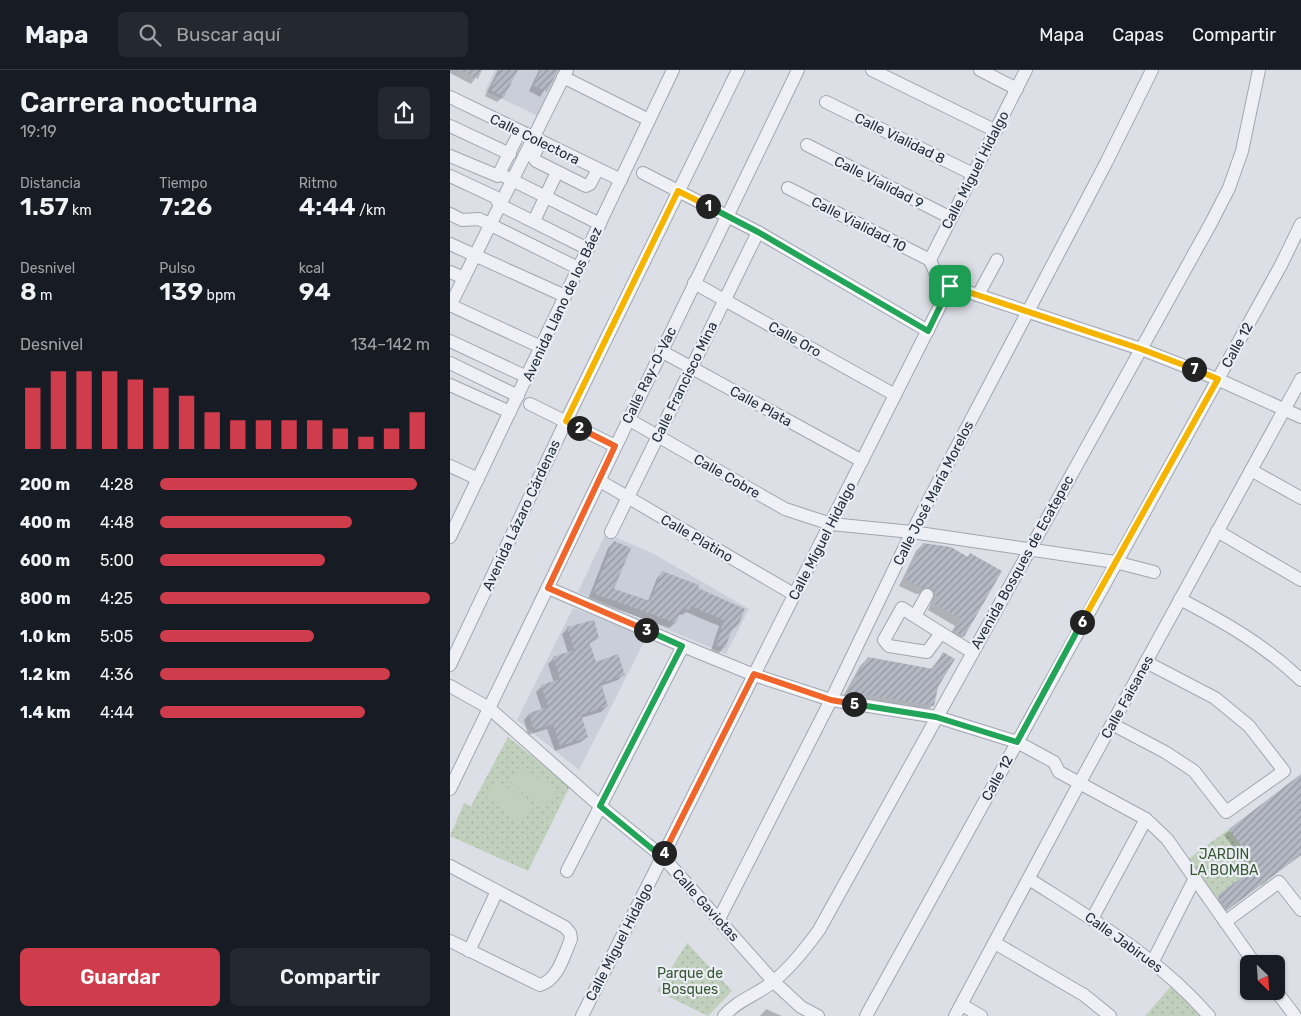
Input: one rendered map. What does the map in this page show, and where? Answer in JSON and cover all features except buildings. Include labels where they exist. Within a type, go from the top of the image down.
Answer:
[{"type":"street","name":"Avenida Llano de los Báez","points":[[451,534],[673,70]]},
{"type":"street","name":"Avenida Lázaro Cárdenas","points":[[450,665],[566,421],[738,70]]},
{"type":"street","name":"Calle Ray-O-Vac","points":[[450,789],[798,70]]},
{"type":"street","points":[[872,70],[996,131]]},
{"type":"street","points":[[980,70],[1017,89]]},
{"type":"street","name":"Calle Miguel Hidalgo","points":[[930,260],[1026,70]]},
{"type":"street","name":"Calle José María Morelos","points":[[719,919],[831,700],[912,532],[1152,70]]},
{"type":"street","name":"Avenida Bosques de Ecatepec","points":[[724,1016],[746,998],[774,982],[803,952],[819,930],[1141,349],[1228,188],[1242,151],[1259,70]]},
{"type":"street","points":[[541,347],[450,305],[513,180],[537,139],[565,74],[649,120]]},
{"type":"street","name":"Calle Colectora","points":[[450,97],[620,180]]},
{"type":"street","name":"Calle Vialidad 8","points":[[826,102],[974,174]]},
{"type":"street","points":[[450,126],[511,150],[529,155],[536,162],[586,186],[590,184],[598,169]]},
{"type":"street","points":[[500,174],[520,131]]},
{"type":"street","name":"Calle Vialidad 9","points":[[807,145],[951,218]]},
{"type":"street","points":[[450,156],[495,175],[500,174],[600,224]]},
{"type":"street","points":[[534,222],[558,172]]},
{"type":"street","points":[[643,173],[758,232],[928,331]]},
{"type":"street","points":[[450,176],[494,197],[500,205],[588,249]]},
{"type":"street","name":"Calle Vialidad 10","points":[[788,188],[930,260]]},
{"type":"street","points":[[450,214],[462,220],[479,219],[578,268]]},
{"type":"street","name":"Calle 12","points":[[866,1016],[1115,562],[1282,265],[1301,224]]},
{"type":"street","name":"Calle Francisco Mina","points":[[611,532],[758,232]]},
{"type":"street","points":[[450,244],[565,296]]},
{"type":"street","points":[[930,260],[935,272],[950,286],[1141,349],[1218,379],[1285,408],[1301,417]]},
{"type":"street","points":[[978,295],[997,260]]},
{"type":"street","points":[[450,272],[464,278]]},
{"type":"street","name":"Calle Oro","points":[[694,284],[895,395]]},
{"type":"street","name":"Calle Miguel Hidalgo","points":[[582,1016],[754,674],[832,524],[950,286]]},
{"type":"street","points":[[450,341],[527,377]]},
{"type":"street","name":"Calle Plata","points":[[661,352],[862,461]]},
{"type":"street","points":[[450,363],[518,396]]},
{"type":"street","name":"Calle Faisanes","points":[[959,1010],[1079,784],[1301,379]]},
{"type":"street","points":[[450,385],[510,412]]},
{"type":"street","points":[[530,404],[615,446]]},
{"type":"street","name":"Calle Cobre","points":[[628,419],[785,509],[832,524],[912,532],[1115,562],[1154,572]]},
{"type":"street","points":[[450,466],[478,479]]},
{"type":"street","points":[[1251,470],[1301,498]]},
{"type":"street","name":"Calle Platino","points":[[600,481],[795,595]]},
{"type":"street","points":[[1217,532],[1301,580]]},
{"type":"street","points":[[548,588],[682,646],[754,674],[831,700],[936,717],[1017,742],[1079,784],[1146,819],[1167,839],[1249,955]]},
{"type":"street","points":[[914,616],[927,596]]},
{"type":"street","points":[[1180,599],[1236,628],[1276,656],[1301,680]]},
{"type":"street","points":[[941,633],[927,652],[889,646],[884,640],[902,608],[972,652]]},
{"type":"street","points":[[567,871],[682,646]]},
{"type":"street","points":[[1112,724],[1165,752],[1194,770],[1226,812],[1284,771],[1249,726],[1215,698],[1146,662]]},
{"type":"street","name":"Calle Gaviotas","points":[[450,686],[489,708],[600,806],[662,857],[774,982],[801,1007],[818,1016]]},
{"type":"street","points":[[1092,919],[1146,819]]},
{"type":"street","points":[[450,866],[565,927],[570,933],[571,939],[553,978],[548,983],[540,985],[450,941]]},
{"type":"street","name":"Calle Jabirues","points":[[1029,879],[1153,961],[1192,997],[1209,1016]]},
{"type":"street","points":[[1153,961],[1194,880]]},
{"type":"street","points":[[1225,922],[1280,882],[1301,910]]},
{"type":"street","points":[[469,951],[497,891]]},
{"type":"street","points":[[995,943],[1084,995],[1110,1016]]},
{"type":"street","points":[[1283,1000],[1295,1016]]},
{"type":"street","points":[[959,1010],[981,1016]]},
{"type":"shaded area","points":[[495,70],[563,70],[540,117],[485,91]]},
{"type":"shaded area","points":[[606,533],[654,554],[749,609],[726,654],[578,592]]},
{"type":"shaded area","points":[[573,608],[647,636],[579,770],[517,720]]},
{"type":"green space","points":[[508,737],[570,786],[528,871],[450,836],[464,803],[471,806]]},
{"type":"green space","points":[[524,767],[555,791],[542,808],[511,783]]},
{"type":"green space","points":[[499,781],[531,807],[518,823],[487,797]]},
{"type":"green space","name":"JARDIN LA BOMBA","points":[[1229,829],[1268,881],[1261,886],[1250,871],[1215,898],[1187,860]]},
{"type":"green space","name":"Parque de Bosques","points":[[687,943],[732,991],[708,1016],[657,991]]},
{"type":"green space","points":[[1172,985],[1203,1016],[1145,1016]]},
{"type":"route","points":[[678,191],[758,232],[928,331],[950,286],[1141,349],[1218,379],[1017,742],[936,717],[831,700],[754,674],[662,857],[600,806],[682,646],[548,588],[615,446],[566,421],[678,191]]}]
